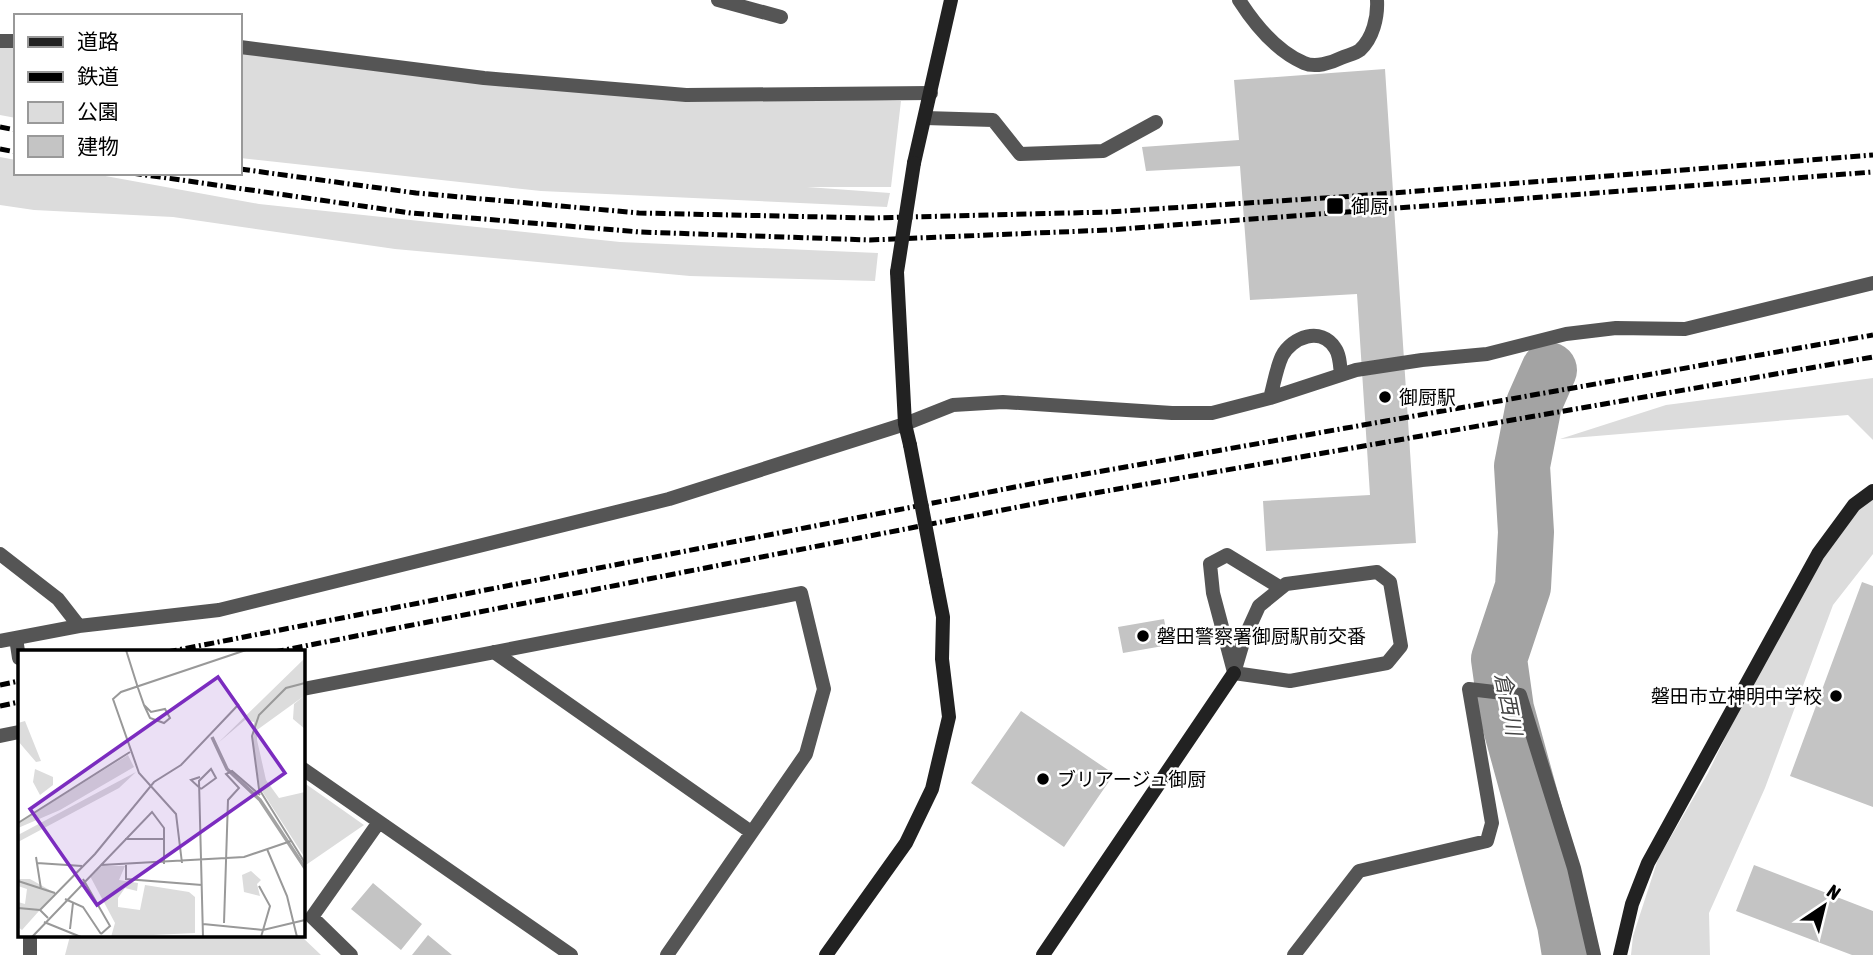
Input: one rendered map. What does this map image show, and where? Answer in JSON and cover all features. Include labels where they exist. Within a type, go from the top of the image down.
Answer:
[{"type":"street","points":[[718,0],[781,17]]},
{"type":"street","points":[[826,955],[906,843],[932,789],[949,717],[942,659],[943,617],[905,424],[897,272],[914,163],[951,0]]},
{"type":"street","points":[[1239,0],[1264,34],[1292,57],[1308,65],[1331,63],[1359,52],[1370,38],[1378,12],[1377,0]]},
{"type":"street","points":[[242,47],[484,78],[686,95],[931,93]]},
{"type":"street","points":[[925,118],[993,120],[1020,154],[1103,151],[1156,122]]},
{"type":"street","points":[[0,641],[79,626],[219,610],[669,499],[905,424],[953,405],[991,402],[1212,413],[1270,398],[1356,370],[1487,354],[1566,334],[1616,328],[1685,329],[1873,283]]},
{"type":"street","points":[[1270,398],[1283,355],[1290,344],[1302,337],[1316,335],[1335,348],[1341,374]]},
{"type":"street","points":[[1620,955],[1632,904],[1648,863],[1818,554],[1854,505],[1873,491]]},
{"type":"street","points":[[0,554],[58,599],[79,626]]},
{"type":"street","points":[[1234,673],[1213,593],[1210,564],[1227,555],[1281,588]]},
{"type":"street","points":[[1043,955],[1234,673],[1244,639],[1259,606],[1286,583],[1377,572],[1391,582],[1401,646],[1387,663],[1290,681],[1234,673]]},
{"type":"street","points":[[304,689],[801,593],[824,689],[806,754],[667,955]]},
{"type":"street","points":[[16,638],[18,651]]},
{"type":"street","points":[[494,652],[751,832]]},
{"type":"street","points":[[1294,955],[1359,871],[1487,841],[1492,823],[1469,689],[1520,695],[1574,869],[1594,955]]},
{"type":"street","points":[[0,736],[18,732]]},
{"type":"street","points":[[304,770],[571,955]]},
{"type":"street","points":[[351,955],[312,917],[379,822]]},
{"type":"street","points":[[30,937],[30,955]]},
{"type":"green space","points":[[0,41],[14,41],[14,118],[0,115]]},
{"type":"green space","points":[[242,48],[686,95],[901,101],[891,187],[807,187],[890,193],[887,207],[541,191],[242,158]]},
{"type":"green space","points":[[0,157],[14,160],[14,175],[100,175],[259,204],[620,242],[878,253],[875,281],[690,276],[395,249],[173,217],[34,210],[0,205]]},
{"type":"green space","points":[[1873,378],[1873,440],[1848,415],[1560,439],[1666,405]]},
{"type":"green space","points":[[1873,491],[1873,554],[1833,605],[1765,788],[1709,913],[1710,955],[1631,955],[1633,936],[1658,859],[1708,773],[1786,613],[1839,526]]},
{"type":"green space","points":[[304,783],[364,825],[304,866]]},
{"type":"green space","points":[[70,937],[302,937],[321,955],[65,955]]},
{"type":"building","name":"御厨駅","points":[[1385,69],[1416,543],[1266,551],[1263,501],[1370,495],[1357,294],[1250,300],[1240,166],[1146,171],[1142,147],[1239,140],[1234,80]]},
{"type":"building","points":[[1862,582],[1873,586],[1873,807],[1790,776]]},
{"type":"building","name":"磐田警察署御厨駅前交番","points":[[1164,619],[1169,645],[1123,653],[1118,627]]},
{"type":"building","name":"ブリアージュ御厨","points":[[1021,711],[1114,774],[1064,847],[971,783]]},
{"type":"building","points":[[1754,865],[1873,911],[1873,955],[1852,955],[1736,911]]},
{"type":"building","points":[[373,883],[422,924],[401,950],[351,909]]},
{"type":"building","points":[[428,935],[452,955],[412,955]]},
{"type":"waterway","name":"倉西川","points":[[1549,370],[1534,404],[1522,466],[1526,532],[1523,587],[1499,659],[1506,709],[1565,924],[1570,955]]},
{"type":"railway","points":[[0,127],[14,130]]},
{"type":"railway","points":[[0,149],[14,152]]},
{"type":"railway","points":[[242,169],[416,193],[639,213],[871,218],[1108,212],[1355,196],[1873,155]]},
{"type":"railway","points":[[146,175],[411,213],[640,232],[870,240],[1108,230],[1873,172]]},
{"type":"railway","points":[[177,650],[1046,481],[1873,335]]},
{"type":"railway","points":[[284,650],[1049,501],[1873,357]]},
{"type":"railway","points":[[0,685],[18,681]]},
{"type":"railway","points":[[0,706],[18,702]]},
{"type":"place","name":"御厨","points":[[1335,206]]},
{"type":"place","name":"御厨駅","points":[[1385,397]]},
{"type":"place","name":"磐田警察署御厨駅前交番","points":[[1143,636]]},
{"type":"place","name":"磐田市立神明中学校","points":[[1836,696]]},
{"type":"place","name":"ブリアージュ御厨","points":[[1043,779]]}]
